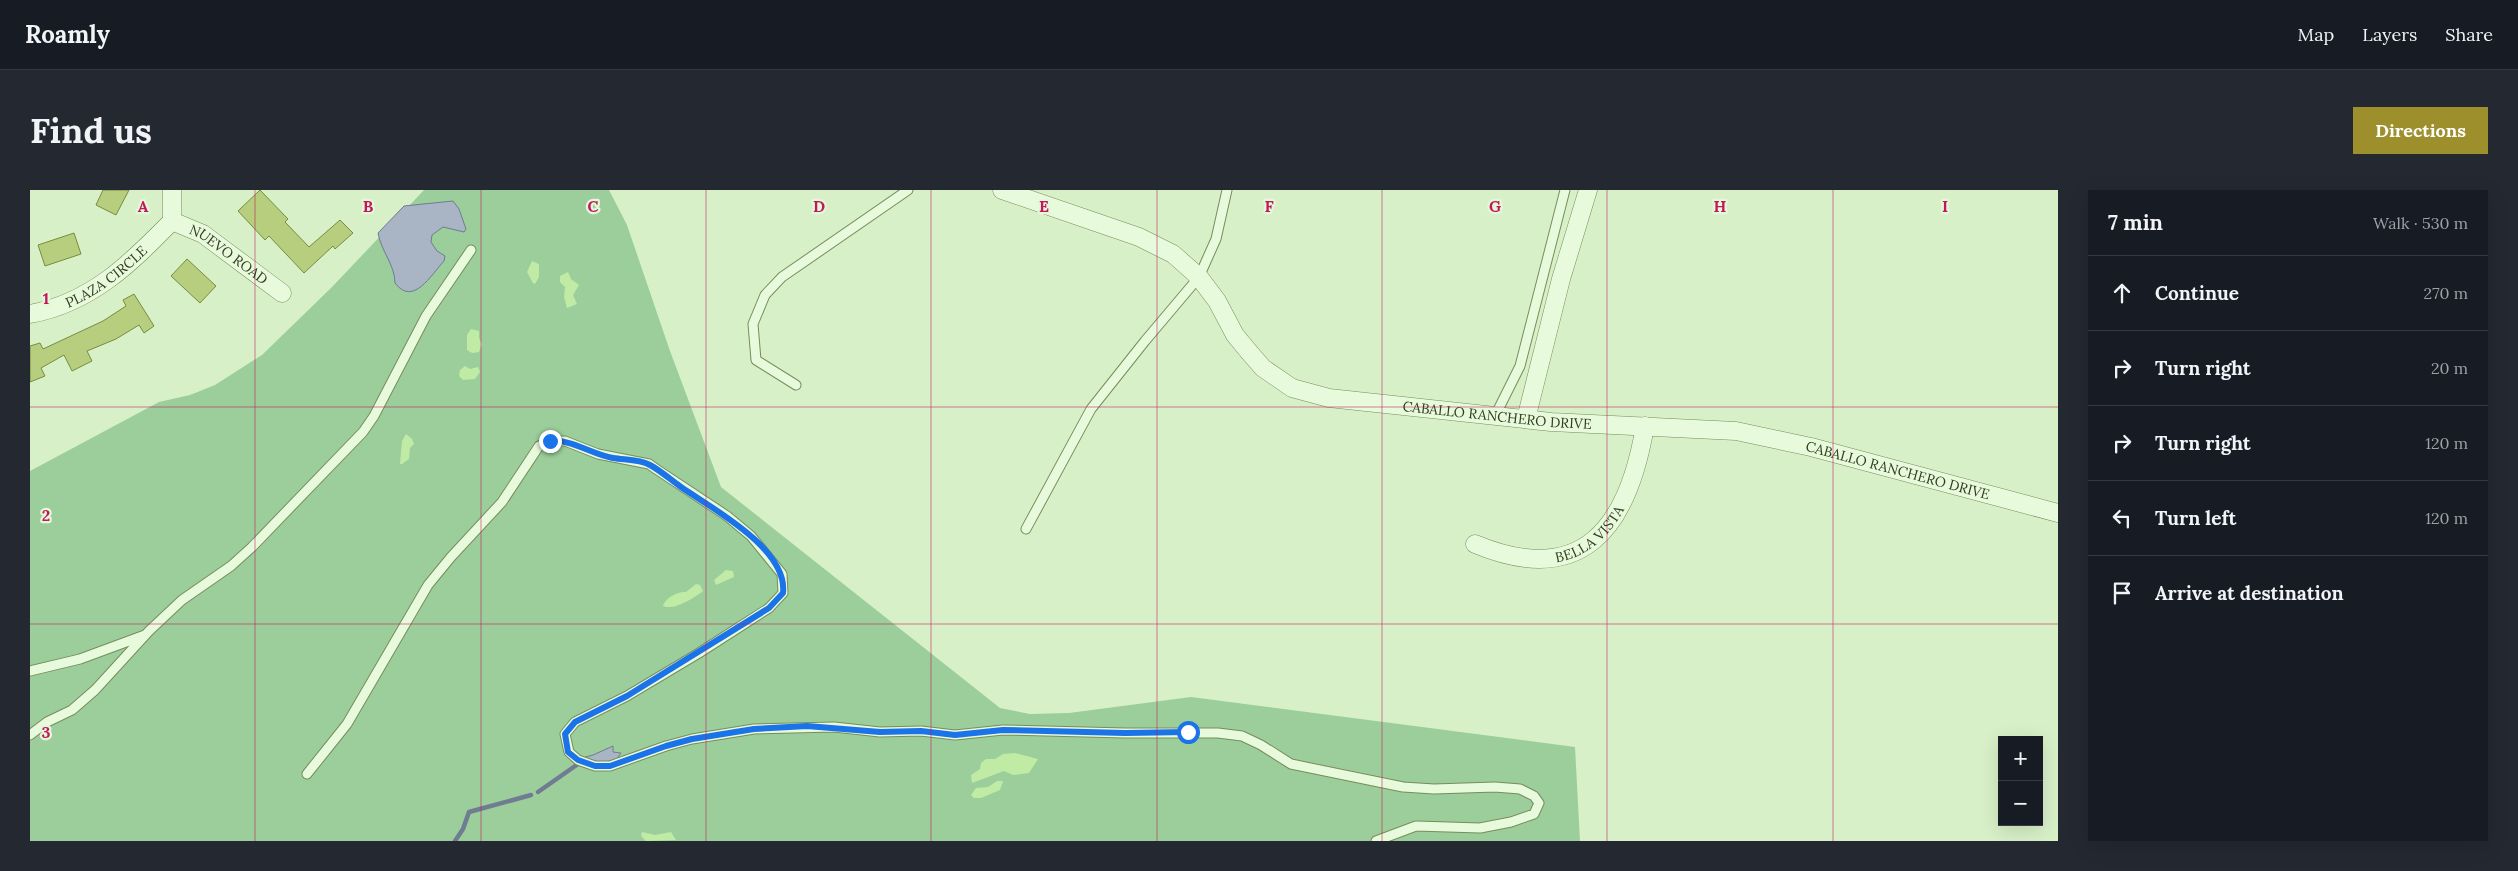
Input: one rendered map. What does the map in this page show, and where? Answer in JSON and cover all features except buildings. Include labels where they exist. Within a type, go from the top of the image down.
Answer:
[{"type":"street","points":[[172,190],[172,221]]},
{"type":"street","name":"CABALLO RANCHERO DRIVE","points":[[1002,190],[1139,237],[1173,254],[1198,277],[1217,302],[1235,335],[1263,368],[1292,388],[1329,398],[1495,416],[1745,433],[1811,447],[2058,513]]},
{"type":"street","points":[[1526,419],[1561,279],[1588,190]]},
{"type":"street","name":"NUEVO ROAD","points":[[172,221],[202,234],[282,293]]},
{"type":"street","name":"PLAZA CIRCLE","points":[[30,314],[61,306],[95,289],[128,265],[172,221]]},
{"type":"street","name":"BELLA VISTA","points":[[1475,544],[1512,557],[1548,560],[1565,557],[1592,542],[1605,530],[1633,479],[1645,426]]},
{"type":"lane","points":[[796,385],[756,360],[753,324],[765,295],[782,277],[908,190]]},
{"type":"lane","points":[[1026,529],[1091,410],[1144,341],[1198,277],[1216,239],[1227,190]]},
{"type":"lane","points":[[1495,416],[1520,366],[1565,190]]},
{"type":"lane","points":[[30,735],[47,722],[72,710],[95,690],[145,635],[182,600],[231,566],[252,547],[363,432],[374,416],[426,316],[471,250]]},
{"type":"lane","points":[[307,774],[347,724],[408,618],[441,568],[502,502],[540,446],[558,440],[572,443],[598,454],[649,464],[656,468],[726,516],[751,536],[779,569],[784,587],[779,600],[752,620],[627,696],[575,722],[568,728],[565,740],[568,752],[578,760],[595,766],[610,766],[692,739],[754,729],[807,726],[880,732],[921,731],[955,735],[1003,730],[1218,733],[1242,736],[1261,745],[1291,764],[1402,787],[1434,789],[1495,787],[1520,789],[1534,796],[1539,803],[1538,810],[1534,814],[1511,822],[1480,828],[1416,826],[1376,841]]},
{"type":"lane","points":[[30,671],[80,659],[145,635]]},
{"type":"shaded area","points":[[424,190],[609,190],[627,225],[670,351],[721,487],[1000,708],[1030,714],[1069,713],[1191,697],[1575,747],[1580,841],[30,841],[30,471],[159,402],[190,395],[215,385],[262,355],[332,287]]},
{"type":"sand","points":[[532,261],[539,264],[539,277],[535,284],[527,272]]},
{"type":"sand","points":[[568,272],[571,279],[579,285],[573,295],[577,304],[567,308],[564,297],[565,287],[560,282],[560,276]]},
{"type":"sand","points":[[471,329],[479,331],[479,338],[482,344],[479,352],[472,353],[467,350],[467,335]]},
{"type":"sand","points":[[465,366],[470,369],[478,367],[480,372],[475,379],[463,380],[459,376],[460,370]]},
{"type":"sand","points":[[406,434],[412,439],[414,444],[410,448],[409,459],[400,464],[402,441]]},
{"type":"sand","points":[[726,570],[733,571],[734,577],[716,585],[714,580]]},
{"type":"sand","points":[[696,584],[700,585],[703,591],[684,603],[673,607],[663,606],[666,600],[672,596],[686,592]]},
{"type":"sand","points":[[1015,753],[1038,759],[1029,773],[1013,775],[1004,771],[972,783],[971,775],[980,769],[981,763],[986,759],[995,759],[1003,754]]},
{"type":"sand","points":[[997,781],[1003,781],[1000,790],[981,798],[974,798],[971,795],[976,788],[988,787]]},
{"type":"sand","points":[[642,832],[655,835],[671,832],[676,840],[646,841],[641,836]]},
{"type":"water","points":[[453,201],[459,209],[466,229],[464,232],[443,227],[432,235],[431,242],[437,251],[445,256],[444,261],[421,286],[408,292],[402,290],[395,283],[393,270],[378,233],[404,206]]},
{"type":"water","points":[[613,746],[613,752],[621,753],[616,760],[598,763],[582,758],[593,755]]},
{"type":"waterway","points":[[538,792],[578,764]]},
{"type":"waterway","points":[[455,841],[463,829],[469,812],[531,795]]},
{"type":"route","points":[[550,441],[565,441],[598,454],[649,464],[680,487],[726,516],[751,536],[779,569],[782,574],[784,587],[779,600],[752,620],[699,654],[670,669],[627,696],[575,722],[568,728],[565,734],[568,752],[578,760],[595,766],[610,766],[644,753],[692,739],[754,729],[807,726],[880,732],[921,731],[955,735],[1003,730],[1125,733],[1188,732]]}]
